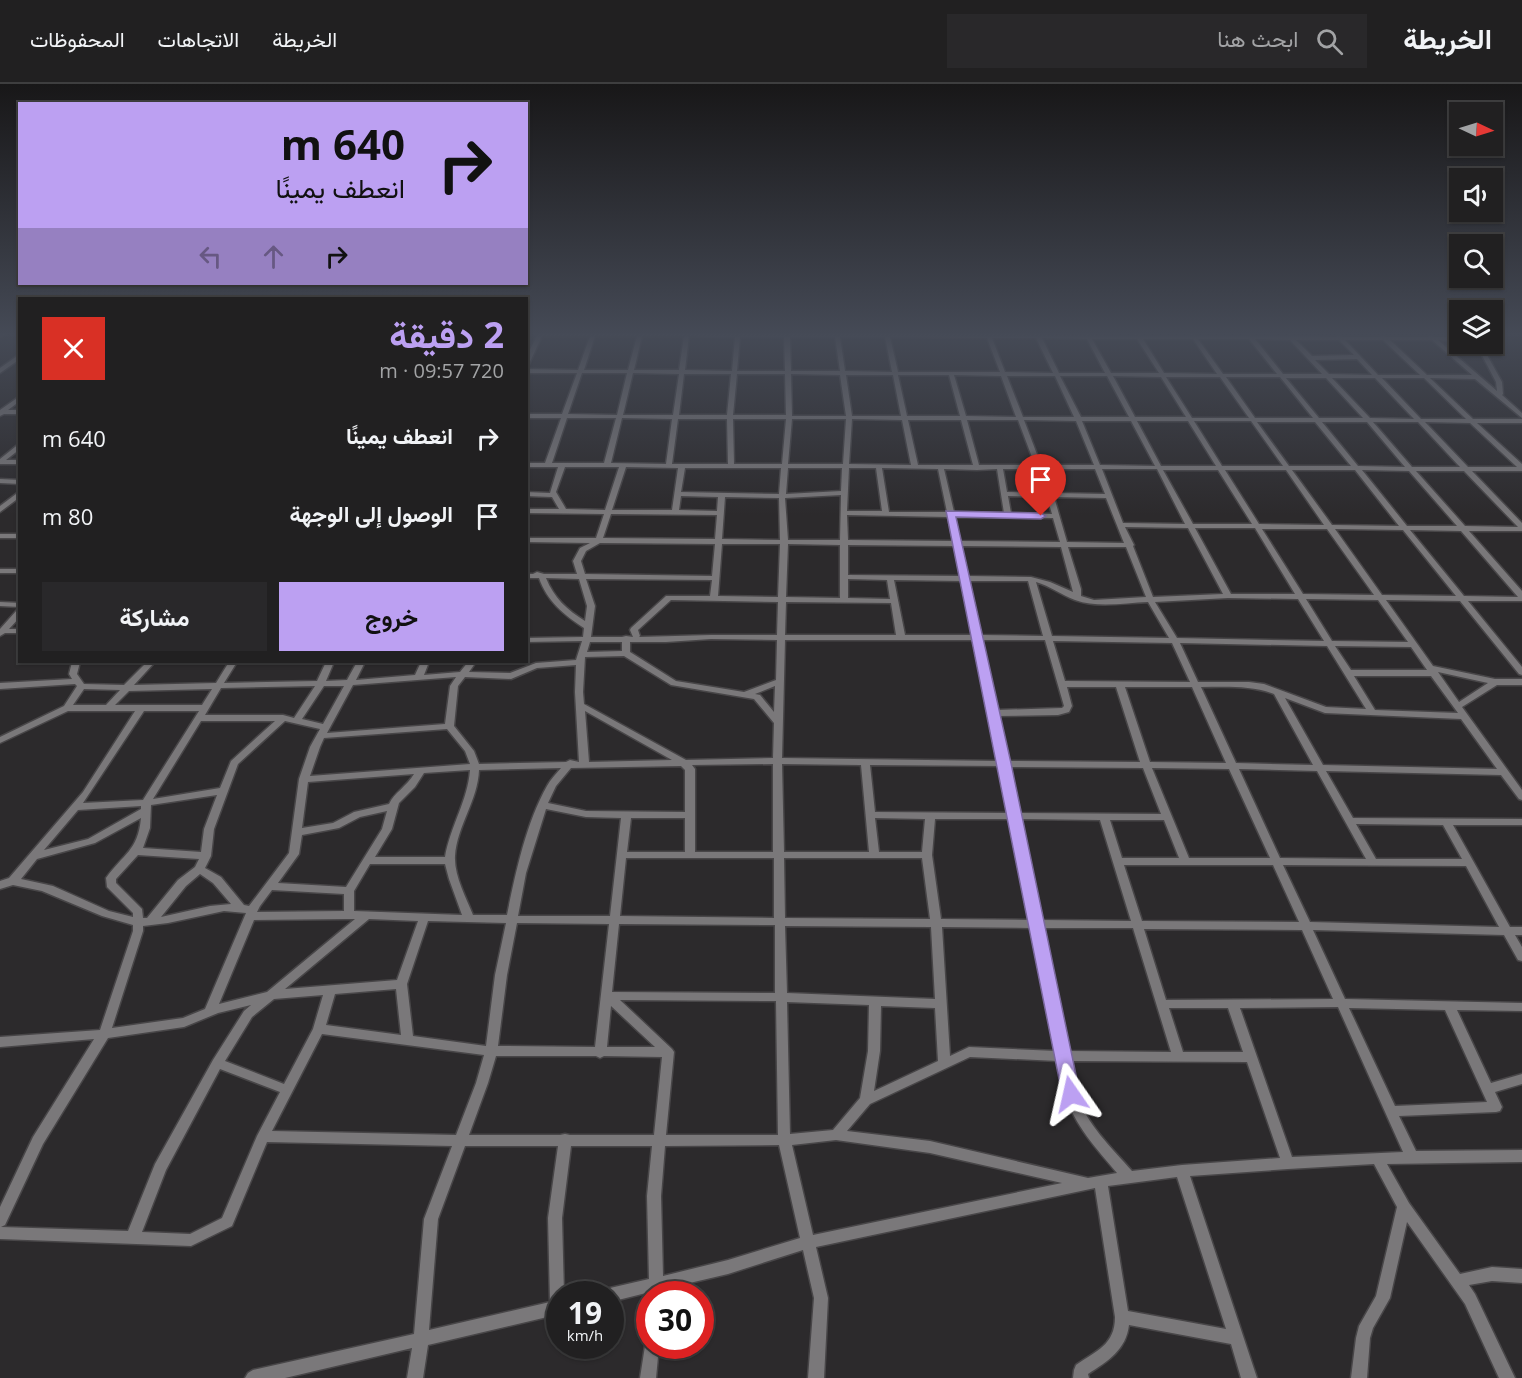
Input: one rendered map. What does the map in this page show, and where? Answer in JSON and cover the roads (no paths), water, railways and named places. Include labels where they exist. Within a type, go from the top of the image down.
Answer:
[{"type":"street","points":[[548,465],[572,394]]},
{"type":"street","points":[[607,465],[625,394]]},
{"type":"street","points":[[669,465],[680,394]]},
{"type":"street","points":[[731,465],[732,394]]},
{"type":"street","points":[[790,394],[787,466],[782,496],[784,542],[778,722],[777,856],[780,997],[784,1140],[821,1298],[816,1378]]},
{"type":"street","points":[[844,600],[846,577],[843,543],[844,493],[849,417],[846,394]]},
{"type":"street","points":[[900,394],[915,467]]},
{"type":"street","points":[[957,394],[977,468]]},
{"type":"street","points":[[1010,394],[1039,468]]},
{"type":"street","points":[[1065,394],[1130,545],[1151,601],[1175,641],[1412,1157]]},
{"type":"street","points":[[1120,394],[1228,596]]},
{"type":"street","points":[[1175,394],[1373,713]]},
{"type":"street","points":[[1235,394],[1331,526],[1522,797]]},
{"type":"street","points":[[1297,394],[1522,672]]},
{"type":"street","points":[[1344,394],[1464,527],[1522,598]]},
{"type":"street","points":[[1395,394],[1522,528]]},
{"type":"street","points":[[1444,394],[1522,468]]},
{"type":"street","points":[[1500,394],[1522,416]]},
{"type":"street","points":[[1,413],[18,400]]},
{"type":"street","points":[[1,413],[18,412]]},
{"type":"street","points":[[528,416],[1522,421]]},
{"type":"street","points":[[0,462],[18,447]]},
{"type":"street","points":[[0,462],[18,462]]},
{"type":"street","points":[[528,465],[1160,469],[1522,468]]},
{"type":"street","points":[[562,465],[554,495],[562,511]]},
{"type":"street","points":[[584,763],[580,705],[581,658],[589,627],[591,606],[578,558],[583,550],[599,540],[611,512],[624,465]]},
{"type":"street","points":[[675,512],[682,465]]},
{"type":"street","points":[[879,467],[886,513]]},
{"type":"street","points":[[941,468],[1016,818],[1063,1056],[1079,1117],[1129,1177]]},
{"type":"street","points":[[1000,468],[1008,515]]},
{"type":"street","points":[[0,481],[18,482]]},
{"type":"street","points":[[678,494],[782,496],[844,493]]},
{"type":"street","points":[[528,494],[554,495]]},
{"type":"street","points":[[1004,494],[1108,496]]},
{"type":"street","points":[[0,510],[18,495]]},
{"type":"street","points":[[714,598],[722,495]]},
{"type":"street","points":[[1050,495],[1077,589],[1077,598]]},
{"type":"street","points":[[528,511],[721,513]]},
{"type":"street","points":[[844,513],[1057,516]]},
{"type":"street","points":[[1121,525],[1522,528]]},
{"type":"street","points":[[0,536],[18,536]]},
{"type":"street","points":[[528,540],[1130,545]]},
{"type":"street","points":[[0,571],[18,572]]},
{"type":"street","points":[[528,571],[541,575]]},
{"type":"street","points":[[528,576],[582,574],[716,578]]},
{"type":"street","points":[[541,575],[547,592],[558,607],[589,627]]},
{"type":"street","points":[[846,577],[1031,579],[1053,584],[1077,598],[1103,602],[1228,596],[1522,598]]},
{"type":"street","points":[[890,577],[901,638]]},
{"type":"street","points":[[993,713],[1066,710],[1068,706],[1031,579]]},
{"type":"street","points":[[636,636],[634,630],[669,598],[894,601]]},
{"type":"street","points":[[0,604],[18,605]]},
{"type":"street","points":[[1,632],[18,614]]},
{"type":"street","points":[[1,632],[18,631]]},
{"type":"street","points":[[1,632],[18,637]]},
{"type":"street","points":[[528,640],[587,637],[687,641],[711,637],[1048,638],[1414,645]]},
{"type":"street","points":[[626,638],[626,653]]},
{"type":"street","points":[[0,686],[79,684],[126,688],[221,684],[349,683],[464,674],[511,676],[536,666],[626,653],[674,683],[747,694],[765,703],[778,722]]},
{"type":"street","points":[[108,708],[150,663]]},
{"type":"street","points":[[33,857],[90,841],[146,807],[232,663]]},
{"type":"street","points":[[297,720],[321,683],[330,663]]},
{"type":"street","points":[[210,1011],[251,913],[261,896],[272,886],[294,854],[304,779],[323,731],[360,663]]},
{"type":"street","points":[[419,677],[425,663]]},
{"type":"street","points":[[469,919],[450,860],[456,831],[464,816],[474,767],[472,756],[449,726],[454,686],[471,663]]},
{"type":"street","points":[[73,664],[73,674],[79,684]]},
{"type":"street","points":[[1348,673],[1432,670],[1495,682],[1522,682]]},
{"type":"street","points":[[747,694],[779,682]]},
{"type":"street","points":[[1458,706],[1495,682]]},
{"type":"street","points":[[67,708],[79,684]]},
{"type":"street","points":[[1063,684],[1249,685],[1277,692],[1325,710],[1465,716]]},
{"type":"street","points":[[1120,685],[1146,765],[1185,861]]},
{"type":"street","points":[[1277,692],[1372,861]]},
{"type":"street","points":[[580,705],[683,762],[690,769],[690,855]]},
{"type":"street","points":[[0,740],[67,708],[140,710],[205,708]]},
{"type":"street","points":[[13,881],[75,807],[140,710]]},
{"type":"street","points":[[199,718],[283,718],[297,720],[323,731],[449,726]]},
{"type":"street","points":[[151,921],[182,883],[200,869],[206,856],[209,829],[234,763],[283,718]]},
{"type":"street","points":[[304,779],[474,767],[683,762],[1231,766],[1522,778]]},
{"type":"street","points":[[414,1378],[421,1340],[431,1219],[491,1051],[500,981],[521,873],[542,805],[552,785],[570,763]]},
{"type":"street","points":[[865,763],[874,856]]},
{"type":"street","points":[[349,916],[349,891],[387,829],[391,807],[412,785],[421,770]]},
{"type":"street","points":[[75,807],[146,807],[223,791]]},
{"type":"street","points":[[542,805],[586,814],[690,815]]},
{"type":"street","points":[[0,1221],[38,1141],[104,1034],[138,931],[138,912],[111,884],[111,879],[138,851],[145,831],[146,807]]},
{"type":"street","points":[[298,832],[336,826],[357,814],[391,807]]},
{"type":"street","points":[[600,1053],[608,996],[613,920],[627,815]]},
{"type":"street","points":[[870,815],[1016,818],[1167,817]]},
{"type":"street","points":[[930,817],[927,855],[936,923],[944,1063]]},
{"type":"street","points":[[1104,817],[1178,1056]]},
{"type":"street","points":[[1350,821],[1522,822]]},
{"type":"street","points":[[1446,822],[1522,957]]},
{"type":"street","points":[[138,851],[206,856]]},
{"type":"street","points":[[622,855],[927,855]]},
{"type":"street","points":[[369,861],[450,860]]},
{"type":"street","points":[[1117,861],[1469,863]]},
{"type":"street","points":[[200,869],[217,880],[240,907],[251,913],[469,919],[1137,924],[1522,931]]},
{"type":"street","points":[[0,885],[13,881],[49,889],[93,908],[138,922],[240,907]]},
{"type":"street","points":[[272,886],[349,891]]},
{"type":"street","points":[[133,1237],[160,1168],[217,1063],[248,1014],[367,915]]},
{"type":"street","points":[[408,1041],[401,984],[424,918]]},
{"type":"street","points":[[0,1042],[104,1034],[184,1022],[210,1011],[272,994],[401,984]]},
{"type":"street","points":[[0,1233],[191,1240],[227,1222],[263,1136],[319,1029],[330,990]]},
{"type":"street","points":[[608,996],[780,997],[940,1004]]},
{"type":"street","points":[[608,996],[668,1052]]},
{"type":"street","points":[[866,1100],[874,1051],[875,1002]]},
{"type":"street","points":[[1232,1003],[1288,1163]]},
{"type":"street","points":[[1162,1004],[1340,1003],[1522,1006]]},
{"type":"street","points":[[1390,1111],[1492,1109],[1496,1107],[1490,1089],[1449,1006]]},
{"type":"street","points":[[319,1029],[491,1051],[668,1052]]},
{"type":"street","points":[[657,1281],[654,1196],[657,1140],[668,1052]]},
{"type":"street","points":[[836,1135],[866,1100],[969,1052],[1063,1056],[1251,1057]]},
{"type":"street","points":[[217,1063],[287,1090]]},
{"type":"street","points":[[1490,1089],[1522,1079]]},
{"type":"street","points":[[263,1136],[460,1141],[784,1140],[836,1135],[930,1147],[1095,1182]]},
{"type":"street","points":[[557,1281],[555,1218],[565,1139]]},
{"type":"street","points":[[683,1281],[808,1242],[1095,1182],[1182,1171],[1288,1163],[1412,1157],[1522,1156]]},
{"type":"street","points":[[1378,1159],[1404,1207],[1470,1299],[1507,1378]]},
{"type":"street","points":[[1182,1171],[1249,1378]]},
{"type":"street","points":[[1081,1378],[1081,1370],[1119,1342],[1124,1328],[1095,1182]]},
{"type":"street","points":[[1359,1378],[1364,1332],[1383,1298],[1404,1207]]},
{"type":"street","points":[[1457,1281],[1491,1274],[1522,1276]]},
{"type":"street","points":[[254,1378],[546,1311]]},
{"type":"street","points":[[1122,1317],[1236,1338]]},
{"type":"street","points":[[648,1378],[650,1359]]}]
